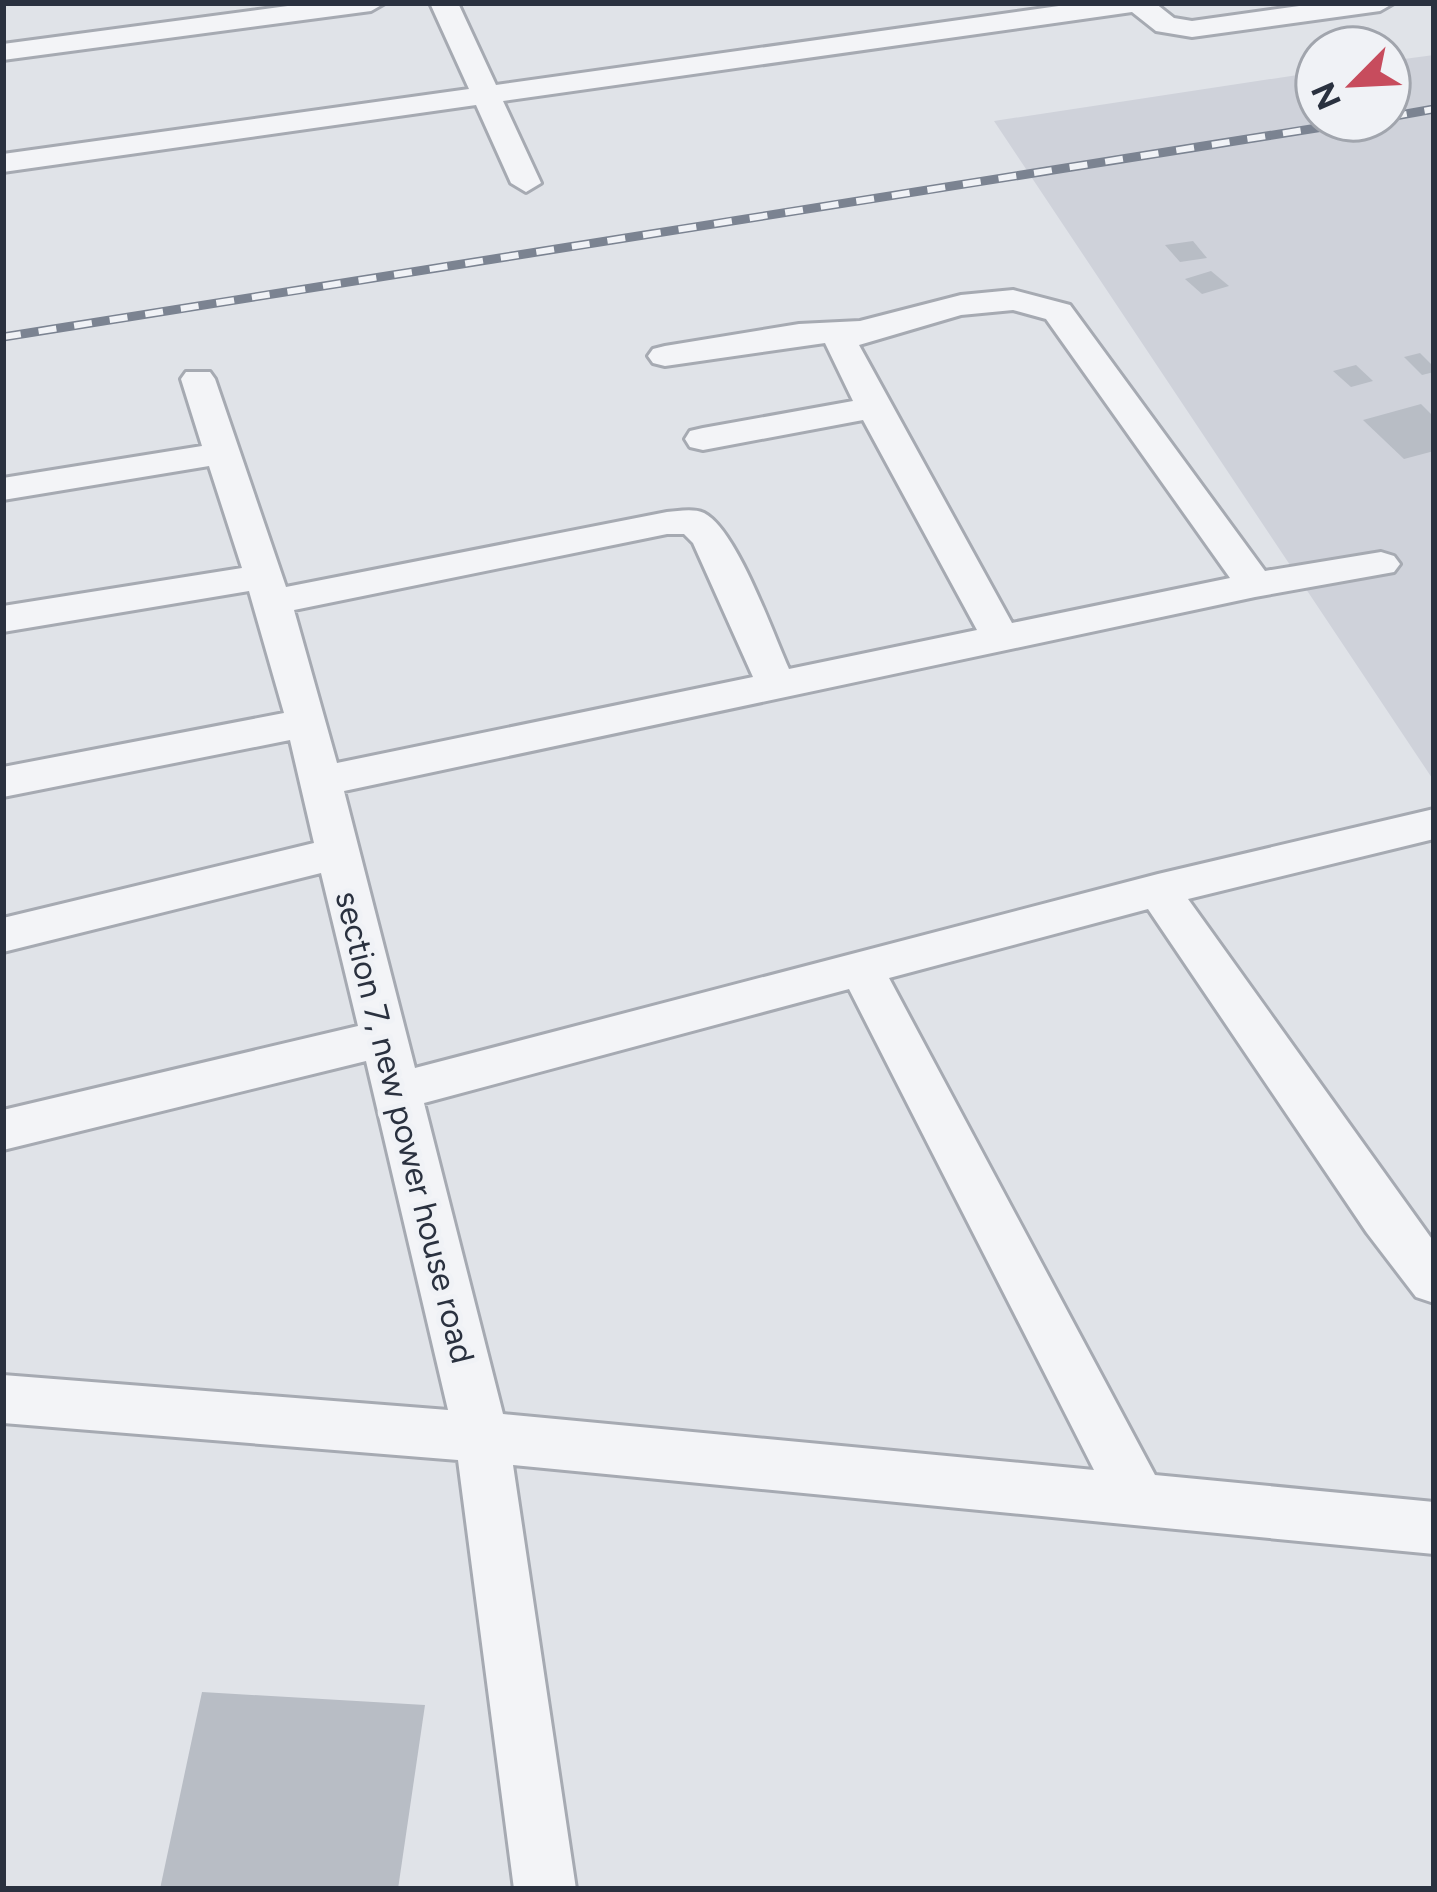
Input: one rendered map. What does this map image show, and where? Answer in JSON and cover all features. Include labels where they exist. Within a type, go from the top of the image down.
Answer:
[{"type":"street","points":[[3,52],[371,3]]},
{"type":"street","points":[[444,3],[526,183]]},
{"type":"street","points":[[3,163],[1138,3],[1166,25],[1192,29],[1380,3]]},
{"type":"street","points":[[664,356],[799,334],[860,331],[1007,297],[1037,299],[1058,312],[1255,585]]},
{"type":"street","points":[[860,331],[842,341],[844,354],[1001,640]]},
{"type":"street","name":"section 7, new power house road","points":[[198,379],[268,589],[306,723],[482,1437],[545,1889]]},
{"type":"street","points":[[703,439],[873,408]]},
{"type":"street","points":[[3,489],[222,453]]},
{"type":"street","points":[[3,619],[268,589],[693,522],[709,538],[778,688]]},
{"type":"street","points":[[320,782],[1255,585],[1382,564]]},
{"type":"street","points":[[3,782],[306,723]]},
{"type":"street","points":[[395,1092],[1158,890],[1434,824]]},
{"type":"street","points":[[3,935],[337,853]]},
{"type":"street","points":[[1158,890],[1385,1218],[1434,1281]]},
{"type":"street","points":[[861,969],[1140,1502]]},
{"type":"street","points":[[3,1130],[382,1039]]},
{"type":"street","points":[[3,1400],[482,1437],[1434,1528]]},
{"type":"shaded area","points":[[1434,55],[1434,781],[994,121],[1293,76],[1293,144],[1413,144],[1413,58]]},
{"type":"building","points":[[1193,241],[1207,258],[1180,262],[1165,245]]},
{"type":"building","points":[[1211,271],[1229,286],[1202,294],[1185,279]]},
{"type":"building","points":[[1420,353],[1434,372],[1422,375],[1404,357]]},
{"type":"building","points":[[1356,365],[1373,381],[1351,387],[1333,371]]},
{"type":"building","points":[[1421,404],[1434,417],[1434,451],[1404,459],[1363,420]]},
{"type":"building","points":[[202,1692],[425,1705],[398,1889],[160,1889]]},
{"type":"railway","points":[[1413,113],[1434,109]]},
{"type":"railway","points":[[3,337],[1293,132]]}]
